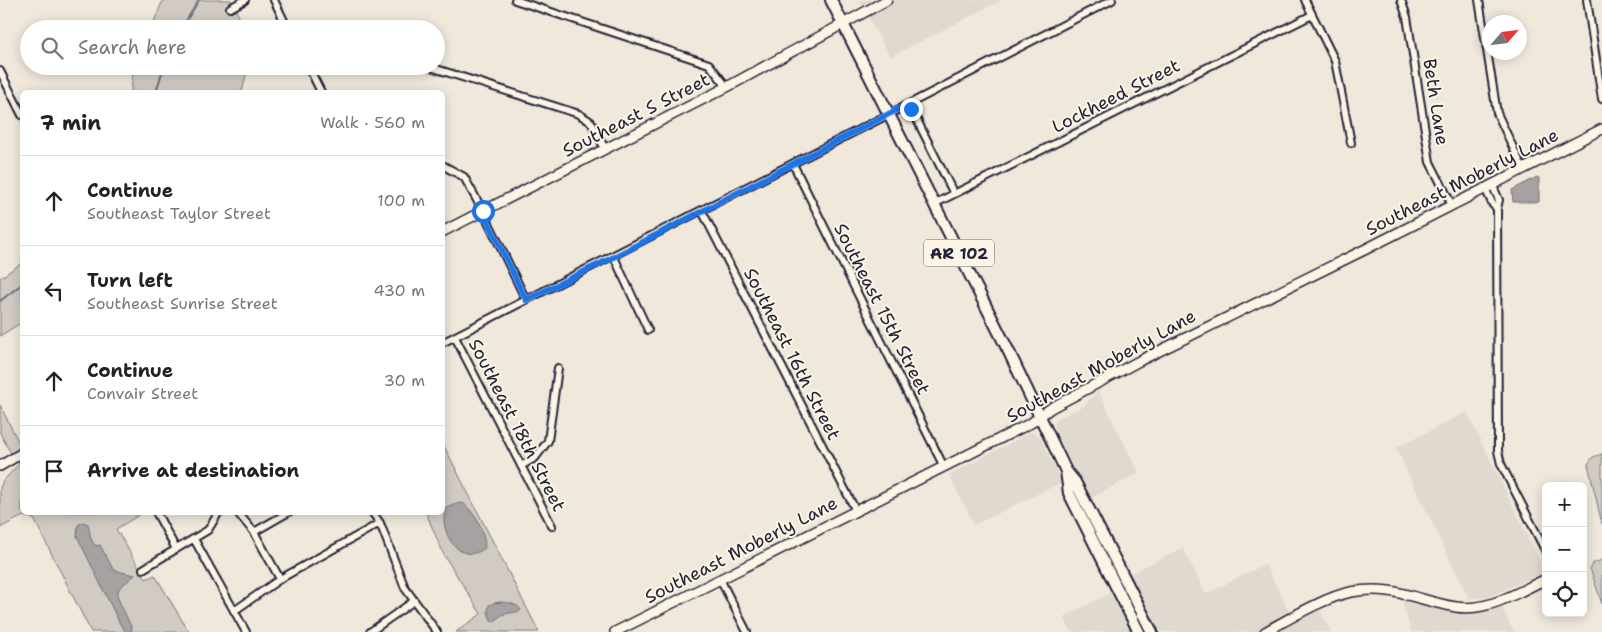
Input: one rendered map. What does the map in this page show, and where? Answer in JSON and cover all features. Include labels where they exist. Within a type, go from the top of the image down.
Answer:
[{"type":"main road","name":"AR 102","points":[[831,0],[1066,471],[1075,482],[1152,632]]},
{"type":"main road","name":"AR 102","points":[[1066,471],[1069,493],[1139,632]]},
{"type":"street","points":[[230,8],[245,0]]},
{"type":"street","points":[[274,0],[284,20]]},
{"type":"street","points":[[516,0],[709,64],[727,87]]},
{"type":"street","name":"Southeast S Street","points":[[445,230],[727,87],[887,0]]},
{"type":"street","points":[[445,341],[614,257],[1112,0]]},
{"type":"street","points":[[1305,0],[1335,61],[1351,143]]},
{"type":"street","name":"Beth Lane","points":[[1401,0],[1407,17],[1430,162],[1452,205]]},
{"type":"street","points":[[1479,0],[1497,113],[1523,168]]},
{"type":"street","points":[[1588,0],[1602,99]]},
{"type":"street","name":"Lockheed Street","points":[[934,204],[1312,15]]},
{"type":"street","points":[[0,71],[20,111]]},
{"type":"street","points":[[445,72],[579,114],[591,122],[605,149]]},
{"type":"street","points":[[312,75],[320,90]]},
{"type":"street","points":[[908,104],[954,194]]},
{"type":"street","name":"Southeast Moberly Lane","points":[[615,632],[1031,423],[1054,406],[1134,363],[1602,129]]},
{"type":"street","name":"Southeast 15th Street","points":[[793,164],[944,468]]},
{"type":"street","points":[[445,167],[464,177],[483,211],[526,300]]},
{"type":"street","points":[[1489,186],[1492,205],[1497,208],[1498,451],[1501,464],[1542,544]]},
{"type":"street","name":"Southeast 16th Street","points":[[702,211],[856,511]]},
{"type":"street","points":[[614,257],[648,330]]},
{"type":"street","name":"Southeast 18th Street","points":[[455,336],[552,526]]},
{"type":"street","points":[[521,466],[535,458],[548,441],[558,368]]},
{"type":"street","points":[[0,466],[20,453]]},
{"type":"street","points":[[158,515],[176,549]]},
{"type":"street","points":[[143,569],[208,530],[218,515]]},
{"type":"street","points":[[240,515],[254,532],[280,579]]},
{"type":"street","points":[[254,532],[284,515]]},
{"type":"street","points":[[374,515],[380,523],[405,588],[437,632]]},
{"type":"street","points":[[234,611],[280,579],[380,523]]},
{"type":"street","points":[[194,539],[246,632]]},
{"type":"street","points":[[720,579],[747,632]]},
{"type":"street","points":[[1265,632],[1323,602],[1350,592],[1382,590],[1408,594],[1457,608],[1485,606],[1542,581]]},
{"type":"street","points":[[370,632],[414,600]]},
{"type":"shaded area","points":[[163,0],[231,0],[241,20],[155,20]]},
{"type":"shaded area","points":[[859,0],[1002,0],[890,57]]},
{"type":"shaded area","points":[[133,75],[246,75],[242,90],[131,90]]},
{"type":"shaded area","points":[[1537,177],[1539,178],[1539,202],[1513,202],[1512,190]]},
{"type":"shaded area","points":[[20,264],[20,323],[0,336],[0,278]]},
{"type":"shaded area","points":[[1098,391],[1139,473],[1089,499],[1055,431],[1055,424],[1058,418],[1084,406]]},
{"type":"shaded area","points":[[0,405],[20,445],[20,463],[9,450],[0,433]]},
{"type":"shaded area","points":[[1467,412],[1542,566],[1542,573],[1491,596],[1469,599],[1396,448]]},
{"type":"shaded area","points":[[1029,433],[1040,437],[1062,482],[974,525],[949,475]]},
{"type":"shaded area","points":[[445,448],[539,632],[456,632],[481,614],[444,555],[427,515],[445,515]]},
{"type":"shaded area","points":[[1602,454],[1602,524],[1588,464],[1593,457]]},
{"type":"shaded area","points":[[20,463],[20,515],[139,515],[116,529],[146,579],[155,575],[189,632],[91,632],[34,519],[23,516],[0,528],[0,488],[3,481]]},
{"type":"shaded area","points":[[463,503],[476,518],[483,535],[485,548],[477,552],[463,552],[452,543],[445,528],[444,518],[446,508]]},
{"type":"shaded area","points":[[83,522],[88,524],[91,539],[95,546],[100,545],[113,569],[135,575],[119,588],[117,596],[132,629],[131,632],[126,632],[120,624],[77,536],[78,525]]},
{"type":"shaded area","points":[[1183,548],[1206,594],[1265,564],[1290,613],[1315,601],[1331,632],[1155,632],[1127,575]]},
{"type":"shaded area","points":[[1602,559],[1602,604],[1590,568],[1592,564]]},
{"type":"shaded area","points":[[1110,593],[1131,632],[1071,632],[1064,617]]},
{"type":"shaded area","points":[[1402,600],[1458,613],[1477,613],[1502,608],[1514,632],[1411,632]]},
{"type":"shaded area","points":[[501,602],[515,605],[521,610],[501,615],[495,622],[491,620],[488,612],[489,605]]},
{"type":"waterway","points":[[187,20],[199,0]]},
{"type":"waterway","points":[[157,90],[161,75]]},
{"type":"waterway","points":[[0,301],[20,286]]},
{"type":"route","points":[[483,211],[526,300],[614,257],[908,104],[911,109]]}]
